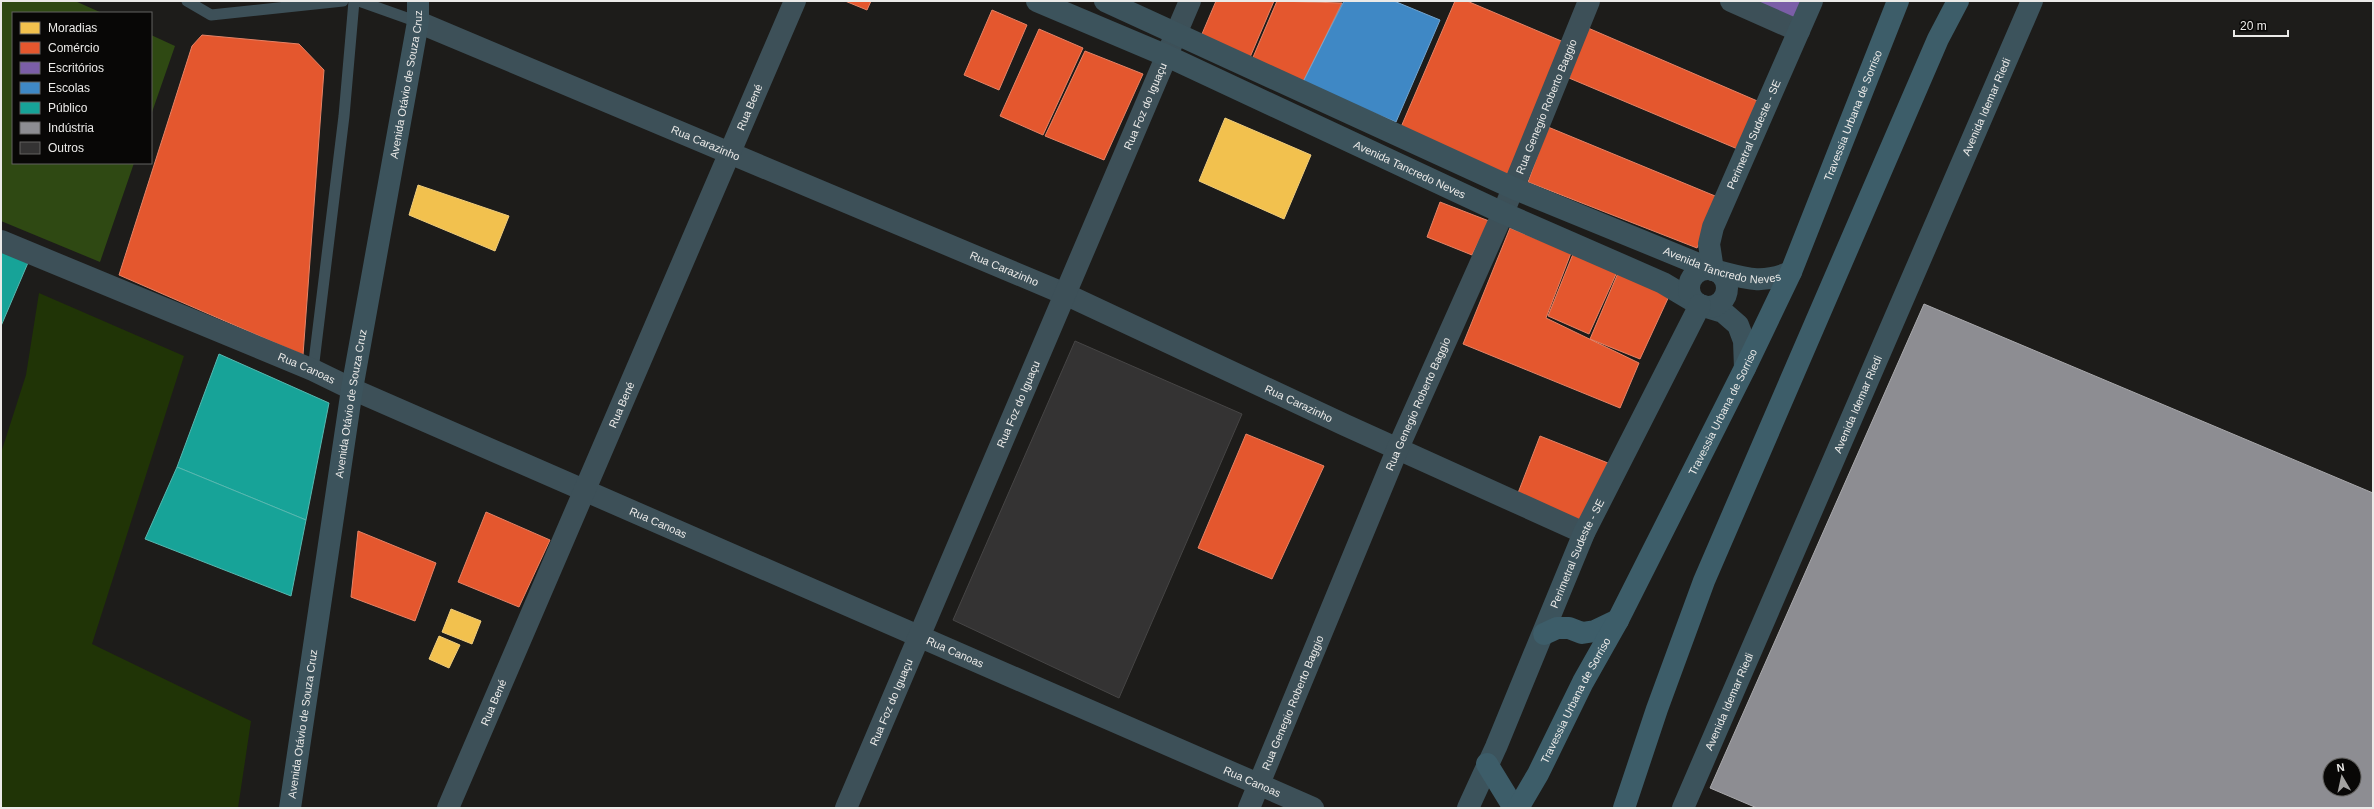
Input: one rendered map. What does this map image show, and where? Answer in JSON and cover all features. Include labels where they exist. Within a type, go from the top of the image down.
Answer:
[{"type":"highway","name":"Travessia Urbana de Sorriso","points":[[1518,808],[1538,774],[1583,682],[1618,620],[1745,368],[1791,272],[1898,1]]},
{"type":"highway","points":[[1624,808],[1657,709],[1704,581],[1938,39],[1958,1]]},
{"type":"highway","points":[[1544,634],[1557,628],[1569,628],[1582,632],[1595,630],[1618,620]]},
{"type":"highway","points":[[1487,764],[1514,808]]},
{"type":"street","name":"Rua Bené","points":[[448,808],[795,1]]},
{"type":"street","name":"Avenida Tancredo Neves","points":[[1037,1],[1167,56],[1503,213],[1663,283],[1700,305],[1723,312],[1738,325],[1744,341],[1745,368]]},
{"type":"street","name":"Avenida Tancredo Neves","points":[[1105,1],[1177,32],[1513,188],[1713,270],[1745,278],[1772,280],[1791,272]]},
{"type":"street","name":"Rua Foz do Iguaçu","points":[[846,808],[1190,1]]},
{"type":"street","name":"Rua Genegio Roberto Baggio","points":[[1249,808],[1260,785],[1398,448],[1503,213],[1590,1]]},
{"type":"street","points":[[1731,1],[1799,31]]},
{"type":"street","name":"Perimetral Sudeste - SE","points":[[1713,270],[1709,244],[1713,227],[1812,1]]},
{"type":"street","name":"Avenida Idemar Riedi","points":[[1683,808],[2032,1]]},
{"type":"street","name":"Rua Carazinho","points":[[418,11],[730,153],[1065,294],[1338,422],[1584,533]]},
{"type":"street","name":"Avenida Otávio de Souza Cruz","points":[[290,808],[352,389],[418,11]]},
{"type":"street","name":"Rua Canoas","points":[[1,241],[313,370],[352,389],[918,638],[1313,808]]},
{"type":"street","points":[[1700,305],[1712,307],[1718,304],[1726,294],[1727,282],[1719,272],[1713,270]]},
{"type":"street","name":"Perimetral Sudeste - SE","points":[[1468,808],[1496,747],[1544,634],[1584,533],[1700,305]]},
{"type":"lane","points":[[187,1],[211,15],[343,1]]},
{"type":"lane","points":[[313,370],[344,116],[354,1]]},
{"type":"lane","points":[[359,1],[418,11]]},
{"type":"green space","points":[[1,1],[75,1],[100,12],[12,12],[12,164],[134,164],[100,262],[1,221]]},
{"type":"green space","points":[[152,35],[175,46],[152,112]]},
{"type":"green space","points":[[39,293],[184,356],[92,644],[251,721],[238,808],[1,808],[1,453],[26,375]]},
{"type":"building: Moradias","points":[[1225,118],[1311,155],[1284,219],[1199,181]]},
{"type":"building: Moradias","points":[[418,185],[509,216],[495,251],[409,215]]},
{"type":"building: Moradias","points":[[451,609],[481,621],[472,644],[442,632]]},
{"type":"building: Moradias","points":[[439,636],[460,645],[449,668],[429,659]]},
{"type":"building: Comércio","points":[[845,1],[871,1],[867,10]]},
{"type":"building: Comércio","points":[[1216,1],[1274,1],[1248,62],[1199,41]]},
{"type":"building: Comércio","points":[[1277,1],[1342,3],[1302,84],[1251,62]]},
{"type":"building: Comércio","points":[[1455,1],[1467,1],[1566,43],[1509,175],[1401,127]]},
{"type":"building: Comércio","points":[[992,10],[1027,25],[999,90],[964,75]]},
{"type":"building: Comércio","points":[[1588,28],[1762,103],[1740,150],[1569,78]]},
{"type":"building: Comércio","points":[[1039,29],[1083,48],[1043,135],[1000,116]]},
{"type":"building: Comércio","points":[[202,35],[299,44],[324,70],[303,355],[119,275],[192,46]]},
{"type":"building: Comércio","points":[[1085,51],[1143,74],[1104,160],[1045,136]]},
{"type":"building: Comércio","points":[[1548,127],[1720,198],[1697,248],[1528,182]]},
{"type":"building: Comércio","points":[[1440,202],[1489,221],[1472,255],[1427,237]]},
{"type":"building: Comércio","points":[[1510,228],[1571,253],[1546,318],[1639,363],[1620,408],[1463,344]]},
{"type":"building: Comércio","points":[[1573,254],[1617,272],[1589,334],[1548,316]]},
{"type":"building: Comércio","points":[[1618,273],[1670,294],[1640,359],[1590,339]]},
{"type":"building: Comércio","points":[[1246,434],[1324,466],[1272,579],[1198,548]]},
{"type":"building: Comércio","points":[[1540,436],[1608,463],[1581,521],[1518,493]]},
{"type":"building: Comércio","points":[[486,512],[550,540],[519,607],[458,582]]},
{"type":"building: Comércio","points":[[358,531],[436,563],[415,621],[351,597]]},
{"type":"building: Escritórios","points":[[1750,1],[1808,1],[1799,22]]},
{"type":"building: Escolas","points":[[1344,1],[1394,1],[1440,20],[1396,122],[1302,84]]},
{"type":"building: Público","points":[[1,245],[30,258],[1,326]]},
{"type":"building: Público","points":[[219,354],[329,403],[306,520],[177,467]]},
{"type":"building: Público","points":[[177,467],[306,520],[291,596],[145,539]]},
{"type":"building: Indústria","points":[[1924,304],[2373,493],[2373,808],[1757,808],[1710,788]]},
{"type":"building: Outros","points":[[1075,341],[1242,414],[1119,698],[953,620]]}]
